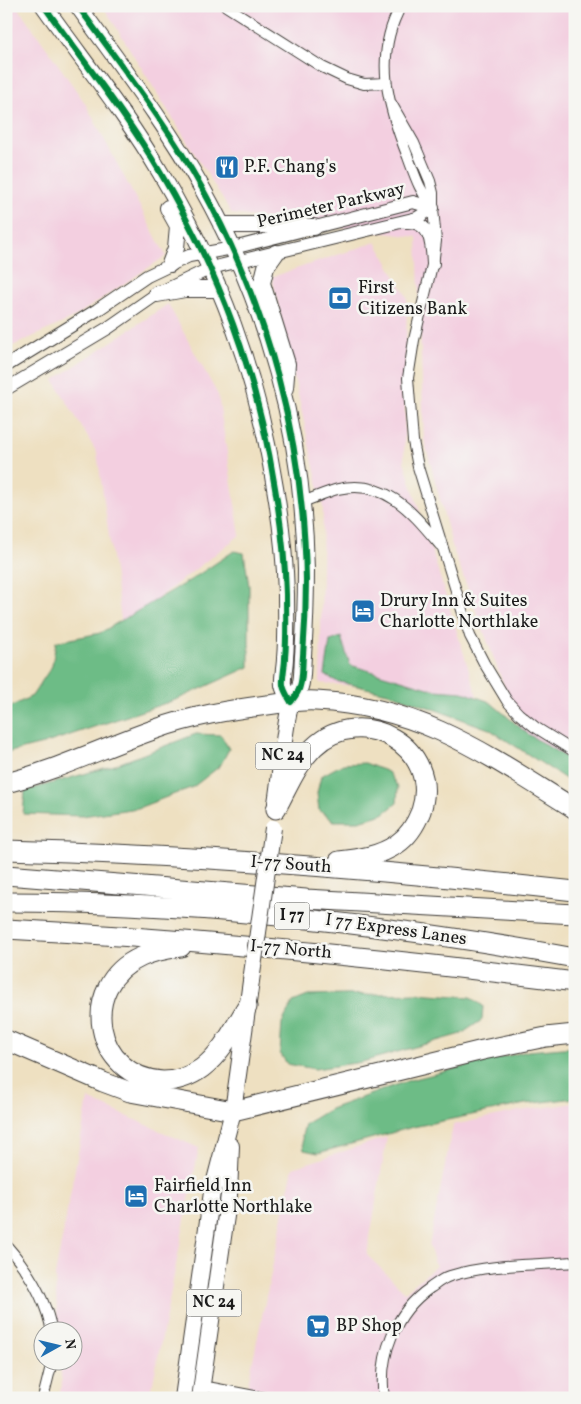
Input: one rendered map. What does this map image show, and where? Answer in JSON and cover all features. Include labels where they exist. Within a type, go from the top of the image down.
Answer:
[{"type":"highway","points":[[6,783],[31,776],[134,736],[178,722],[218,712],[291,702],[316,701],[392,713],[420,723],[476,749],[575,809]]},
{"type":"highway","points":[[276,809],[307,755],[322,740],[339,732],[358,728],[378,730],[403,745],[418,765],[424,789],[422,807],[415,824],[404,838],[388,849],[368,856],[308,866]]},
{"type":"highway","name":"I-77 South","points":[[6,850],[160,856],[308,866],[446,877],[575,891]]},
{"type":"highway","name":"I 77 Express Lanes","points":[[6,875],[306,899],[575,914]]},
{"type":"highway","name":"I 77 Express Lanes","points":[[6,902],[140,905],[287,915],[430,934],[575,958]]},
{"type":"highway","name":"I-77 North","points":[[6,928],[214,943],[422,963],[575,982]]},
{"type":"highway","points":[[214,943],[148,954],[130,962],[116,974],[107,987],[101,1010],[103,1033],[109,1048],[119,1062],[141,1077],[168,1081],[187,1077],[203,1068],[217,1054],[248,1007]]},
{"type":"highway","points":[[6,1040],[130,1092],[233,1111],[484,1050],[546,1037],[575,1034]]},
{"type":"main road","name":"NC 24","points":[[44,6],[121,113],[159,170],[204,252],[243,352],[253,386],[276,488],[286,592],[283,686],[291,702]]},
{"type":"main road","name":"NC 24","points":[[78,6],[163,126],[202,187],[236,255],[265,332],[284,398],[302,502],[305,555],[305,627],[300,687],[291,702],[251,981],[233,1111],[229,1195],[201,1392]]},
{"type":"main road","points":[[159,170],[158,188],[178,226],[176,248],[170,264]]},
{"type":"main road","points":[[221,225],[272,224],[314,227]]},
{"type":"main road","points":[[276,253],[266,267],[262,283],[287,364],[284,398]]},
{"type":"main road","points":[[157,294],[185,289],[220,289]]},
{"type":"main road","name":"NC 24","points":[[183,1398],[212,1192],[233,1111]]},
{"type":"street","points":[[226,6],[322,67],[347,79],[364,84],[386,83]]},
{"type":"street","points":[[401,6],[387,45],[386,83],[394,124],[422,195],[433,208],[436,241],[433,264],[414,340],[408,378],[415,454],[470,636],[507,702],[535,727],[575,752]]},
{"type":"street","name":"Perimeter Parkway","points":[[9,388],[108,328],[157,294],[236,255],[314,227],[413,202],[433,208]]},
{"type":"street","name":"Perimeter Parkway","points":[[6,366],[97,310],[147,276],[189,256],[204,252],[236,255],[276,253],[417,218],[433,208]]},
{"type":"street","points":[[400,222],[417,222],[426,230],[431,242],[433,264]]},
{"type":"street","points":[[302,502],[349,487],[359,487],[379,492],[403,504],[443,548]]},
{"type":"street","points":[[6,1245],[34,1283],[44,1301],[49,1322]]},
{"type":"street","points":[[384,1398],[382,1382],[385,1358],[392,1332],[418,1296],[447,1276],[485,1269],[575,1262]]},
{"type":"street","points":[[43,1398],[50,1372]]},
{"type":"street","points":[[201,1392],[265,1398]]},
{"type":"shaded area","points":[[6,6],[17,6],[85,103],[166,256],[71,319],[6,349]]},
{"type":"shaded area","points":[[103,6],[575,6],[575,771],[528,750],[453,549],[424,439],[417,237],[232,214]]},
{"type":"shaded area","points":[[376,242],[407,297],[404,461],[477,696],[320,683],[323,508],[272,277]]},
{"type":"shaded area","points":[[168,304],[218,395],[240,535],[122,626],[97,453],[54,380]]},
{"type":"shaded area","points":[[88,1099],[199,1148],[150,1398],[57,1398],[62,1386],[61,1372],[82,1372],[82,1322],[58,1322],[55,1276]]},
{"type":"shaded area","points":[[575,1103],[575,1398],[245,1398],[293,1168],[387,1137],[367,1255],[405,1292],[436,1266],[429,1246],[453,1125],[519,1111]]},
{"type":"green space","points":[[234,551],[244,553],[249,586],[249,667],[178,699],[43,744],[6,753],[6,709],[32,696],[52,666],[56,642],[100,633],[192,579]]},
{"type":"green space","points":[[341,637],[350,665],[435,690],[463,692],[490,702],[528,734],[575,763],[575,785],[489,729],[392,694],[336,681],[325,675],[330,641]]},
{"type":"green space","points":[[196,734],[221,735],[229,749],[220,766],[193,787],[138,808],[82,816],[23,814],[25,791],[115,765]]},
{"type":"green space","points":[[365,763],[388,772],[398,787],[397,803],[383,814],[359,821],[334,821],[319,810],[317,793],[321,776],[343,764]]},
{"type":"green space","points":[[416,993],[471,997],[483,1006],[482,1020],[461,1034],[362,1062],[315,1069],[287,1064],[280,1053],[282,1023],[293,1002],[308,996]]},
{"type":"green space","points":[[575,1047],[575,1098],[525,1104],[413,1127],[318,1153],[304,1150],[302,1136],[305,1124],[330,1109],[410,1080],[528,1051]]},
{"type":"cycle path","points":[[44,6],[119,108],[147,150],[200,247],[218,285],[233,324],[258,404],[281,527],[286,594],[286,642],[283,685],[291,702]]},
{"type":"cycle path","points":[[78,6],[174,141],[202,188],[226,234],[264,329],[290,428],[304,529],[306,590],[302,675],[299,690],[291,702]]},
{"type":"place","name":"P.F. Chang's","points":[[227,167]]},
{"type":"place","name":"First Citizens Bank","points":[[340,298]]},
{"type":"place","name":"Drury Inn & Suites Charlotte Northlake","points":[[363,611]]},
{"type":"place","name":"Fairfield Inn Charlotte Northlake","points":[[136,1196]]},
{"type":"place","name":"BP Shop","points":[[318,1326]]}]
